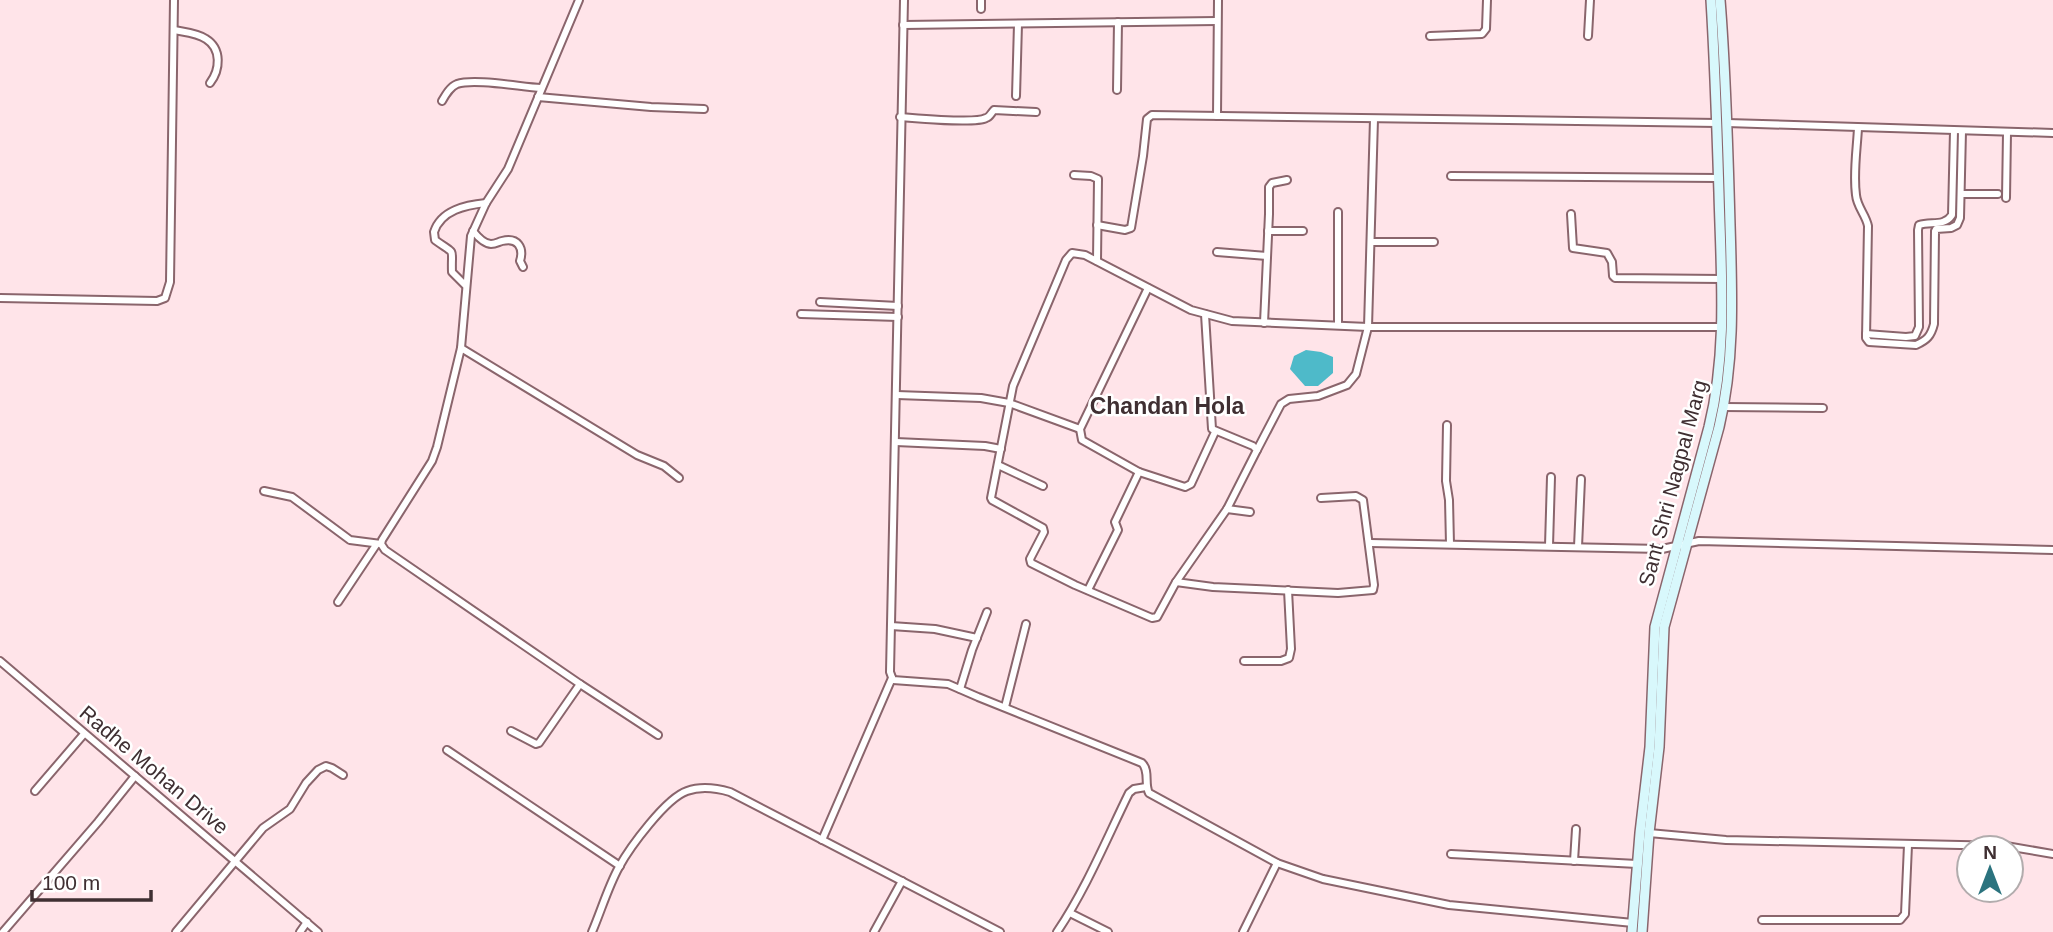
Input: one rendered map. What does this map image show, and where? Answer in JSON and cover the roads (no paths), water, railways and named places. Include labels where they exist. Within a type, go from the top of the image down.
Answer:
[{"type":"main road","name":"Sant Shri Nagpal Marg","points":[[1633,928],[1650,747],[1655,627],[1675,547],[1695,483],[1716,400],[1720,371],[1723,327],[1718,178],[1722,123],[1711,0]]},
{"type":"main road","name":"Sant Shri Nagpal Marg","points":[[1642,932],[1659,747],[1664,627],[1705,483],[1730,371],[1732,327],[1722,123],[1720,0]]},
{"type":"street","points":[[0,298],[157,301],[165,298],[170,282],[174,0]]},
{"type":"street","points":[[338,602],[379,545],[435,454],[461,348],[472,231],[508,169],[579,0]]},
{"type":"street","points":[[822,840],[891,678],[904,0]]},
{"type":"street","points":[[981,0],[981,9]]},
{"type":"street","points":[[1217,116],[1218,0]]},
{"type":"street","points":[[1430,36],[1478,35],[1485,32],[1487,0]]},
{"type":"street","points":[[1588,36],[1590,0]]},
{"type":"street","points":[[903,25],[1217,21]]},
{"type":"street","points":[[1117,90],[1118,22]]},
{"type":"street","points":[[1017,96],[1018,24]]},
{"type":"street","points":[[174,30],[205,37],[212,44],[218,65],[217,73],[210,83]]},
{"type":"street","points":[[442,101],[447,92],[459,84],[482,83],[541,88]]},
{"type":"street","points":[[538,97],[704,109]]},
{"type":"street","points":[[900,117],[973,120],[986,118],[994,110],[1036,112]]},
{"type":"street","points":[[1097,225],[1125,230],[1131,228],[1149,117],[1152,115],[1722,123],[2053,133]]},
{"type":"street","points":[[1374,119],[1368,327],[1356,374],[1351,382],[1318,396],[1289,399],[1281,404],[1227,509],[1154,618],[1031,563],[1030,559],[1043,536],[1044,528],[991,499],[1014,382],[1069,255],[1081,253],[1191,310],[1232,321],[1368,327],[1723,327]]},
{"type":"street","points":[[1858,128],[1856,197],[1868,226],[1866,334],[1869,342],[1916,345],[1932,334],[1935,231],[1957,225],[1960,218],[1962,131]]},
{"type":"street","points":[[1866,334],[1915,336],[1919,327],[1918,230],[1919,225],[1943,223],[1952,215],[1954,131]]},
{"type":"street","points":[[2006,198],[2007,133]]},
{"type":"street","points":[[1073,175],[1098,179],[1097,261]]},
{"type":"street","points":[[1451,176],[1718,178]]},
{"type":"street","points":[[1264,323],[1269,187],[1272,183],[1287,180]]},
{"type":"street","points":[[1961,194],[1998,194]]},
{"type":"street","points":[[465,285],[452,272],[451,250],[435,240],[434,232],[444,215],[470,205],[486,203]]},
{"type":"street","points":[[1338,212],[1338,326]]},
{"type":"street","points":[[1571,214],[1573,248],[1608,253],[1615,278],[1722,279]]},
{"type":"street","points":[[472,231],[489,244],[509,240],[516,242],[522,247],[520,261],[523,267]]},
{"type":"street","points":[[1268,231],[1303,231]]},
{"type":"street","points":[[1371,242],[1434,242]]},
{"type":"street","points":[[1217,252],[1267,256]]},
{"type":"street","points":[[1148,288],[1080,429],[1082,440],[1139,472],[1185,487],[1191,484],[1215,432]]},
{"type":"street","points":[[820,303],[898,306]]},
{"type":"street","points":[[801,314],[898,317]]},
{"type":"street","points":[[1205,314],[1211,425],[1215,432],[1253,446],[1257,450]]},
{"type":"street","points":[[461,348],[637,455],[664,466],[679,478]]},
{"type":"street","points":[[897,394],[981,398],[1009,403],[1080,429]]},
{"type":"street","points":[[1724,407],[1824,408]]},
{"type":"street","points":[[1447,425],[1446,481],[1450,544]]},
{"type":"street","points":[[896,442],[1001,449]]},
{"type":"street","points":[[998,465],[1043,486]]},
{"type":"street","points":[[1088,590],[1118,530],[1115,522],[1139,472]]},
{"type":"street","points":[[1549,546],[1551,477]]},
{"type":"street","points":[[1578,547],[1581,480]]},
{"type":"street","points":[[264,491],[292,497],[351,540],[379,545],[658,735]]},
{"type":"street","points":[[1176,582],[1213,587],[1338,593],[1373,590],[1370,543],[1363,499],[1356,496],[1321,498]]},
{"type":"street","points":[[1227,509],[1250,512]]},
{"type":"street","points":[[1370,543],[1662,549],[1699,541],[2053,550]]},
{"type":"street","points":[[1244,661],[1281,661],[1289,657],[1291,649],[1288,590]]},
{"type":"street","points":[[960,689],[987,612]]},
{"type":"street","points":[[1005,707],[1026,624]]},
{"type":"street","points":[[891,626],[935,629],[977,638]]},
{"type":"street","name":"Radhe Mohan Drive","points":[[0,661],[318,932]]},
{"type":"street","points":[[891,678],[896,681],[948,684],[1142,763],[1146,769],[1146,787],[1150,793],[1278,863],[1323,879],[1449,905],[1633,928]]},
{"type":"street","points":[[511,731],[536,744],[539,743],[580,684]]},
{"type":"street","points":[[35,792],[84,734]]},
{"type":"street","points":[[447,750],[620,866]]},
{"type":"street","points":[[176,932],[263,828],[290,809],[306,783],[318,770],[326,766],[342,775]]},
{"type":"street","points":[[3,932],[135,776]]},
{"type":"street","points":[[1057,932],[1070,913],[1129,793],[1134,789],[1146,787]]},
{"type":"street","points":[[592,932],[620,866],[653,819],[669,801],[686,791],[699,788],[718,788],[730,792],[1000,932]]},
{"type":"street","points":[[1574,861],[1576,829]]},
{"type":"street","points":[[1649,833],[1726,840],[2006,846],[2053,854]]},
{"type":"street","points":[[1762,920],[1900,920],[1905,914],[1908,845]]},
{"type":"street","points":[[1451,854],[1637,864]]},
{"type":"street","points":[[1243,932],[1278,863]]},
{"type":"street","points":[[874,932],[902,881]]},
{"type":"street","points":[[1070,913],[1108,932]]},
{"type":"street","points":[[300,932],[307,922]]},
{"type":"water","points":[[1306,350],[1333,357],[1333,373],[1318,386],[1305,386],[1290,369],[1294,356]]},
{"type":"district","name":"Chandan Hola","points":[[1167,406]]}]
